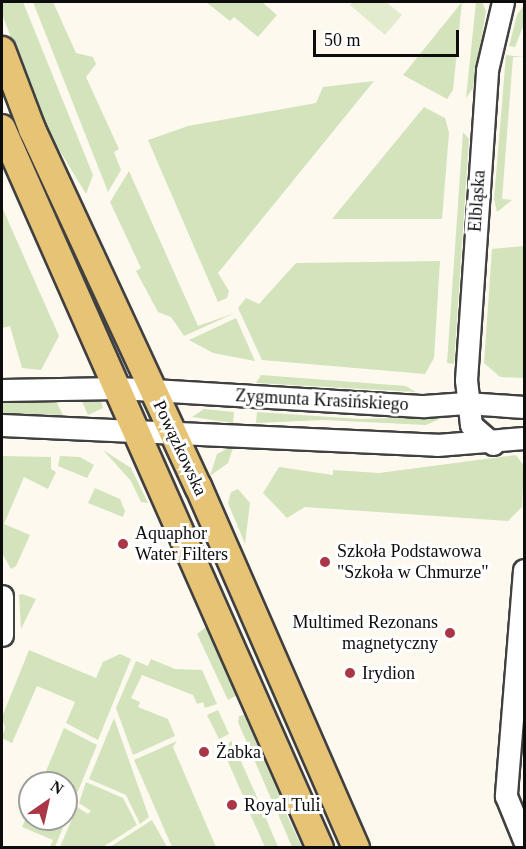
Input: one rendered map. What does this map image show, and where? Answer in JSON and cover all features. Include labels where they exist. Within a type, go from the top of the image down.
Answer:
[{"type":"main road","name":"Powązkowska","points":[[2,50],[32,129],[173,432],[356,848]]},
{"type":"main road","name":"Powązkowska","points":[[2,128],[320,848]]},
{"type":"street","name":"Elbląska","points":[[466,403],[487,70],[503,2]]},
{"type":"street","name":"Zygmunta Krasińskiego","points":[[2,390],[118,388],[424,406],[466,403],[525,407]]},
{"type":"street","points":[[375,442],[446,436],[462,425],[466,403]]},
{"type":"street","points":[[466,403],[471,425],[493,444]]},
{"type":"street","points":[[2,425],[136,429],[375,442],[493,444],[525,438]]},
{"type":"street","points":[[525,570],[506,796],[525,840]]},
{"type":"street","points":[[2,596],[2,635]]},
{"type":"green space","points":[[2,2],[23,2],[93,175],[86,194],[46,128],[2,14]]},
{"type":"green space","points":[[33,2],[53,2],[76,53],[93,57],[96,64],[86,77],[119,149],[114,152],[121,170],[108,192]]},
{"type":"green space","points":[[206,2],[262,2],[277,15],[258,37],[234,17],[230,21]]},
{"type":"green space","points":[[353,2],[386,2],[402,15],[385,35],[350,5]]},
{"type":"green space","points":[[462,2],[453,90],[447,99],[403,75]]},
{"type":"green space","points":[[476,2],[482,2],[486,11],[473,88],[466,98]]},
{"type":"green space","points":[[524,5],[524,24],[515,47],[509,46],[517,15]]},
{"type":"green space","points":[[506,55],[524,57],[513,57],[502,199],[512,200],[497,212],[494,199]]},
{"type":"green space","points":[[374,81],[218,273],[229,291],[227,298],[218,302],[148,140],[188,126],[316,103],[323,87]]},
{"type":"green space","points":[[424,107],[445,118],[449,133],[442,219],[332,219]]},
{"type":"green space","points":[[463,132],[469,139],[454,364],[447,363]]},
{"type":"green space","points":[[129,171],[198,326],[235,313],[184,336],[171,317],[158,312],[136,271],[141,268],[110,202]]},
{"type":"green space","points":[[2,207],[59,336],[41,370],[22,368],[10,326],[2,328]]},
{"type":"green space","points":[[524,246],[524,378],[500,377],[484,363],[492,249]]},
{"type":"green space","points":[[440,261],[434,358],[425,374],[262,360],[238,308],[246,298],[259,304],[296,263]]},
{"type":"green space","points":[[236,318],[255,361],[213,353],[189,340]]},
{"type":"green space","points":[[261,375],[406,386],[416,392],[256,383]]},
{"type":"green space","points":[[54,397],[63,415],[2,414],[2,400]]},
{"type":"green space","points":[[80,397],[100,398],[103,408],[88,415]]},
{"type":"green space","points":[[204,409],[234,412],[233,423],[192,417]]},
{"type":"green space","points":[[257,412],[360,419],[446,416],[426,425],[324,420],[256,423]]},
{"type":"green space","points":[[234,445],[228,463],[210,476],[217,454]]},
{"type":"green space","points":[[103,450],[131,468],[148,503],[141,502],[131,481]]},
{"type":"green space","points":[[516,455],[524,466],[522,507],[508,521],[305,507],[287,518],[263,493],[279,467],[333,475],[333,470],[379,473]]},
{"type":"green space","points":[[2,456],[51,457],[51,469],[56,472],[48,489],[24,477],[4,524],[30,535],[16,566],[11,569],[2,553]]},
{"type":"green space","points":[[60,456],[80,457],[94,465],[87,478],[58,466]]},
{"type":"green space","points":[[95,488],[120,499],[125,511],[123,517],[88,503]]},
{"type":"green space","points":[[238,489],[250,503],[245,544],[228,503],[231,492]]},
{"type":"green space","points":[[19,595],[36,599],[21,629]]},
{"type":"green space","points":[[206,627],[221,649],[241,693],[228,700],[197,634]]},
{"type":"green space","points":[[29,650],[96,678],[103,662],[120,654],[131,659],[98,740],[66,723],[75,702],[37,686],[12,743],[2,738],[5,728],[2,717]]},
{"type":"green space","points":[[151,659],[175,669],[202,670],[217,704],[205,708],[203,702],[197,704],[193,695],[142,675],[131,698],[140,702],[138,707],[168,719],[175,736],[133,755],[116,708],[136,661],[148,666]]},
{"type":"green space","points":[[218,710],[229,734],[219,739],[207,715]]},
{"type":"green space","points":[[244,715],[280,797],[272,801],[238,722],[239,716]]},
{"type":"green space","points":[[114,718],[149,817],[140,824],[126,795],[89,779]]},
{"type":"green space","points":[[64,728],[97,745],[78,791],[78,771],[46,771]]},
{"type":"green space","points":[[177,741],[173,747],[216,847],[172,847],[134,760]]},
{"type":"green space","points":[[232,741],[259,802],[248,807],[221,746]]},
{"type":"green space","points":[[86,782],[123,798],[137,825],[103,847],[60,847],[67,831],[78,831],[78,808],[88,814],[91,811],[79,803]]},
{"type":"green space","points":[[281,803],[302,847],[292,847],[275,807]]},
{"type":"green space","points":[[262,809],[278,847],[265,847],[250,814]]},
{"type":"green space","points":[[152,820],[167,847],[110,847]]},
{"type":"green space","points":[[32,831],[62,831],[55,847],[50,847],[53,840]]},
{"type":"place","name":"Aquaphor Water Filters","points":[[123,544]]},
{"type":"place","name":"Szkoła Podstawowa \"Szkoła w Chmurze\"","points":[[325,562]]},
{"type":"place","name":"Multimed Rezonans magnetyczny","points":[[450,633]]},
{"type":"place","name":"Irydion","points":[[350,673]]},
{"type":"place","name":"Żabka","points":[[204,752]]},
{"type":"place","name":"Royal Tuli","points":[[232,805]]}]
